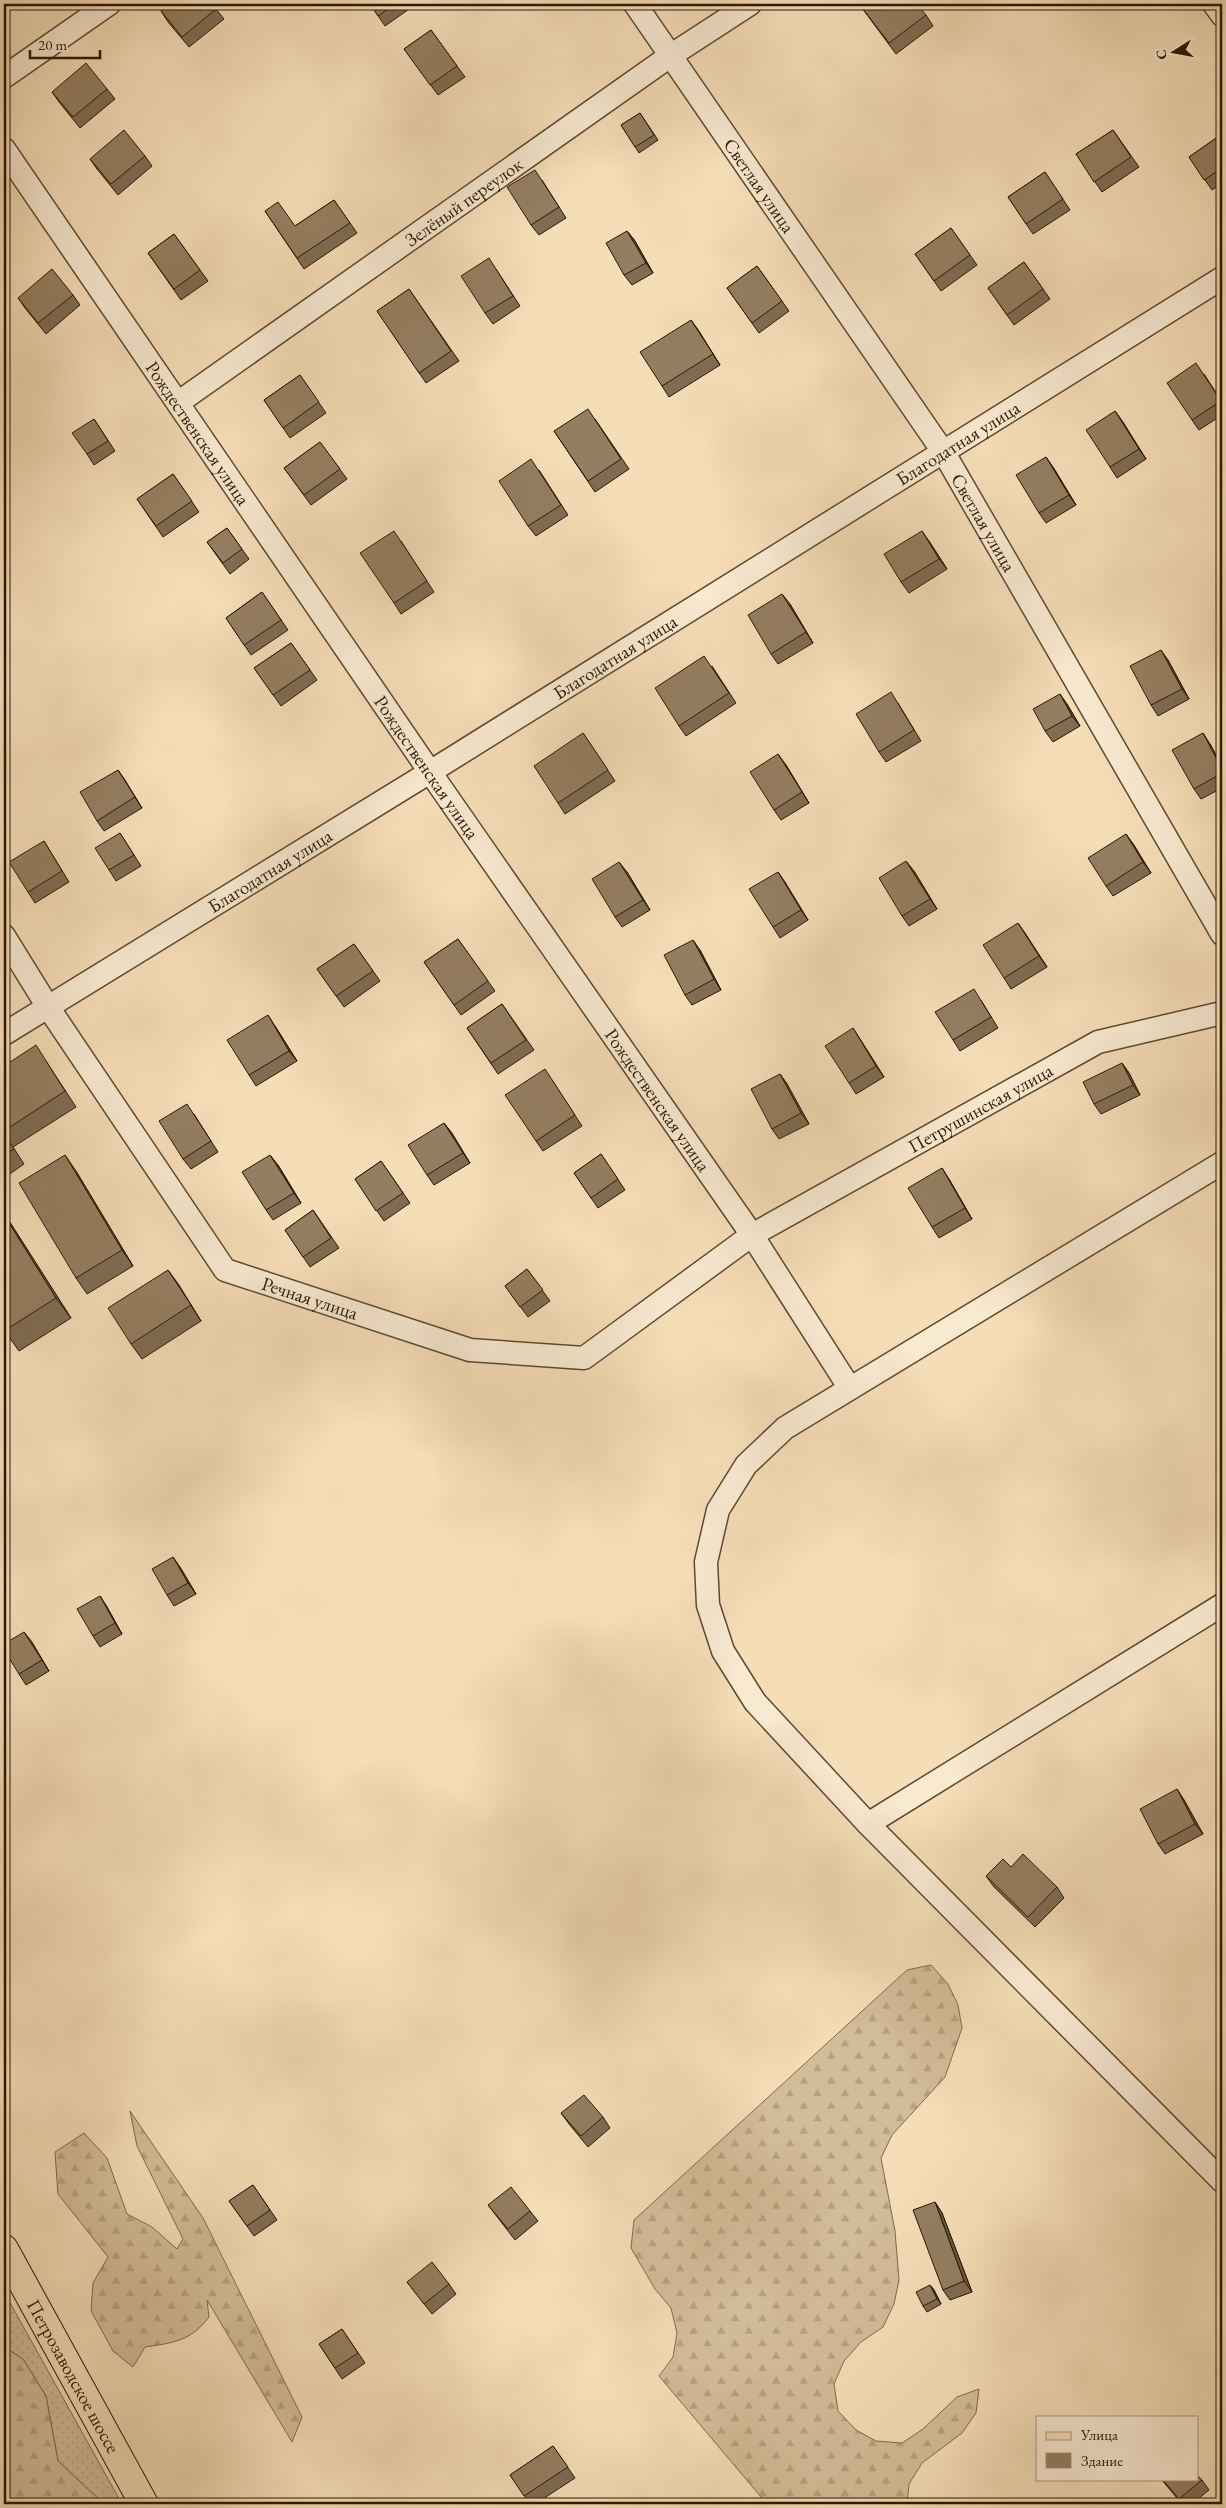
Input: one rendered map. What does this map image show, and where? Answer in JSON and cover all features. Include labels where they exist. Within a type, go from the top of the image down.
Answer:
[{"type":"main road","name":"Петрозаводское шоссе","points":[[4,2249],[144,2504]]},
{"type":"street","points":[[4,77],[109,4]]},
{"type":"street","name":"Светлая улица","points":[[635,4],[944,453],[1222,934]]},
{"type":"street","name":"Зелёный переулок","points":[[179,402],[670,56],[750,4]]},
{"type":"street","points":[[1214,4],[1222,15]]},
{"type":"street","name":"Рождественская улица","points":[[4,148],[430,772],[752,1235],[850,1387]]},
{"type":"street","name":"Благодатная улица","points":[[4,1034],[944,453],[1222,278]]},
{"type":"street","name":"Речная улица","points":[[4,936],[48,1007],[226,1270],[470,1350],[584,1358],[752,1235]]},
{"type":"street","name":"Петрушинская улица","points":[[752,1235],[1098,1042],[1222,1013]]},
{"type":"street","points":[[1222,1163],[784,1428],[746,1465],[718,1510],[706,1562],[708,1605],[723,1650],[755,1702],[868,1824],[1222,2181]]},
{"type":"street","points":[[868,1824],[1222,1605]]},
{"type":"green space","points":[[931,1965],[948,1984],[958,2005],[962,2028],[945,2077],[892,2135],[881,2158],[895,2231],[899,2280],[894,2304],[883,2327],[861,2342],[844,2361],[834,2384],[838,2411],[856,2430],[876,2441],[902,2443],[923,2429],[957,2397],[979,2389],[976,2413],[962,2433],[922,2463],[909,2484],[907,2504],[767,2504],[659,2376],[673,2357],[677,2333],[671,2308],[655,2289],[631,2248],[634,2220],[907,1970]]},
{"type":"green space","points":[[130,2111],[203,2218],[302,2417],[292,2442],[207,2300],[209,2317],[202,2325],[181,2340],[145,2347],[133,2367],[113,2351],[91,2311],[93,2283],[108,2257],[58,2194],[55,2152],[84,2133],[107,2158],[127,2214],[152,2227],[177,2249],[183,2239],[137,2146]]},
{"type":"green space","points":[[4,2292],[122,2504],[104,2504],[58,2461],[46,2396],[23,2359],[4,2347]]},
{"type":"green space","points":[[4,2347],[23,2359],[46,2396],[58,2461],[104,2504],[4,2504]]},
{"type":"building","points":[[170,4],[212,4],[216,9],[182,37],[161,11]]},
{"type":"building","points":[[370,4],[395,4],[378,16]]},
{"type":"building","points":[[859,4],[917,4],[926,15],[889,43]]},
{"type":"building","points":[[431,30],[457,66],[430,85],[404,49]]},
{"type":"building","points":[[86,63],[107,89],[73,117],[52,92]]},
{"type":"building","points":[[640,113],[654,135],[635,147],[621,125]]},
{"type":"building","points":[[124,130],[145,156],[111,184],[90,159]]},
{"type":"building","points":[[1113,130],[1131,157],[1094,182],[1076,154]]},
{"type":"building","points":[[1222,134],[1222,168],[1204,180],[1189,157]]},
{"type":"building","points":[[535,170],[559,207],[531,225],[507,187]]},
{"type":"building","points":[[1045,172],[1063,199],[1026,224],[1008,197]]},
{"type":"building","points":[[334,200],[350,223],[297,258],[265,211],[278,202],[295,226]]},
{"type":"building","points":[[951,228],[970,255],[934,281],[915,254]]},
{"type":"building","points":[[627,231],[646,263],[624,275],[606,243]]},
{"type":"building","points":[[174,234],[200,270],[174,289],[148,253]]},
{"type":"building","points":[[489,258],[513,296],[485,313],[461,276]]},
{"type":"building","points":[[1024,262],[1043,289],[1007,315],[988,288]]},
{"type":"building","points":[[757,266],[782,301],[752,323],[727,288]]},
{"type":"building","points":[[52,269],[73,295],[38,323],[18,298]]},
{"type":"building","points":[[409,289],[451,351],[419,373],[377,311]]},
{"type":"building","points":[[691,320],[713,354],[662,386],[640,352]]},
{"type":"building","points":[[1196,363],[1221,401],[1192,420],[1167,383]]},
{"type":"building","points":[[300,375],[319,402],[283,428],[264,400]]},
{"type":"building","points":[[588,409],[621,459],[588,481],[554,431]]},
{"type":"building","points":[[1115,411],[1139,449],[1110,467],[1086,430]]},
{"type":"building","points":[[94,419],[108,441],[87,454],[72,433]]},
{"type":"building","points":[[320,442],[340,469],[304,495],[284,468]]},
{"type":"building","points":[[1046,457],[1069,495],[1039,513],[1016,475]]},
{"type":"building","points":[[531,459],[561,505],[528,526],[499,481]]},
{"type":"building","points":[[173,474],[192,501],[156,526],[137,499]]},
{"type":"building","points":[[227,528],[242,549],[223,563],[207,542]]},
{"type":"building","points":[[394,531],[427,581],[394,603],[360,553]]},
{"type":"building","points":[[922,531],[939,559],[901,582],[884,554]]},
{"type":"building","points":[[262,592],[281,620],[244,645],[226,618]]},
{"type":"building","points":[[782,594],[806,632],[771,654],[748,615]]},
{"type":"building","points":[[291,643],[310,670],[273,695],[254,668]]},
{"type":"building","points":[[1161,650],[1182,689],[1151,705],[1130,666]]},
{"type":"building","points":[[704,656],[729,693],[679,726],[655,688]]},
{"type":"building","points":[[891,692],[914,730],[879,752],[856,714]]},
{"type":"building","points":[[1060,694],[1072,716],[1045,731],[1033,709]]},
{"type":"building","points":[[583,733],[608,770],[558,803],[534,766]]},
{"type":"building","points":[[1203,733],[1222,769],[1222,773],[1194,789],[1172,750]]},
{"type":"building","points":[[778,754],[802,792],[774,810],[750,772]]},
{"type":"building","points":[[118,770],[135,797],[97,821],[80,792]]},
{"type":"building","points":[[120,833],[134,855],[109,870],[95,848]]},
{"type":"building","points":[[1126,834],[1143,862],[1106,886],[1088,858]]},
{"type":"building","points":[[44,841],[62,871],[28,892],[9,862]]},
{"type":"building","points":[[906,861],[930,899],[902,916],[879,878]]},
{"type":"building","points":[[619,862],[643,900],[615,917],[592,879]]},
{"type":"building","points":[[778,872],[801,910],[773,927],[749,889]]},
{"type":"building","points":[[1018,923],[1039,956],[1004,978],[983,945]]},
{"type":"building","points":[[458,939],[488,981],[454,1005],[424,962]]},
{"type":"building","points":[[693,940],[714,979],[685,995],[664,955]]},
{"type":"building","points":[[354,944],[373,971],[336,996],[317,969]]},
{"type":"building","points":[[974,989],[991,1017],[953,1040],[935,1012]]},
{"type":"building","points":[[502,1004],[526,1040],[491,1063],[467,1028]]},
{"type":"building","points":[[268,1015],[289,1051],[249,1075],[227,1040]]},
{"type":"building","points":[[853,1028],[876,1066],[849,1083],[825,1046]]},
{"type":"building","points":[[36,1045],[65,1091],[4,1131],[4,1066]]},
{"type":"building","points":[[1122,1063],[1133,1085],[1094,1104],[1083,1082]]},
{"type":"building","points":[[545,1069],[575,1115],[536,1141],[505,1095]]},
{"type":"building","points":[[780,1074],[801,1113],[772,1129],[751,1089]]},
{"type":"building","points":[[187,1104],[211,1141],[183,1159],[159,1121]]},
{"type":"building","points":[[444,1123],[463,1153],[427,1175],[408,1145]]},
{"type":"building","points":[[4,1133],[14,1149],[4,1155]]},
{"type":"building","points":[[601,1154],[618,1179],[591,1198],[574,1173]]},
{"type":"building","points":[[65,1155],[122,1250],[76,1278],[19,1183]]},
{"type":"building","points":[[270,1155],[294,1193],[266,1210],[242,1172]]},
{"type":"building","points":[[381,1161],[403,1193],[376,1211],[355,1179]]},
{"type":"building","points":[[942,1168],[965,1208],[932,1227],[908,1188]]},
{"type":"building","points":[[313,1210],[331,1238],[303,1257],[285,1230]]},
{"type":"building","points":[[4,1215],[56,1298],[4,1331]]},
{"type":"building","points":[[527,1269],[543,1290],[520,1307],[505,1286]]},
{"type":"building","points":[[168,1270],[191,1305],[131,1344],[108,1308]]},
{"type":"building","points":[[173,1557],[188,1583],[167,1595],[152,1569]]},
{"type":"building","points":[[100,1596],[115,1623],[93,1636],[77,1609]]},
{"type":"building","points":[[24,1632],[42,1660],[19,1674],[4,1650],[4,1644]]},
{"type":"building","points":[[1177,1789],[1195,1824],[1158,1844],[1140,1809]]},
{"type":"building","points":[[1023,1854],[1057,1887],[1028,1917],[986,1876],[1003,1859],[1011,1867]]},
{"type":"building","points":[[584,2095],[603,2117],[581,2136],[561,2113]]},
{"type":"building","points":[[253,2185],[270,2210],[247,2226],[229,2201]]},
{"type":"building","points":[[511,2187],[530,2211],[508,2229],[488,2205]]},
{"type":"building","points":[[935,2202],[964,2281],[943,2290],[913,2210]]},
{"type":"building","points":[[432,2262],[449,2284],[424,2304],[407,2282]]},
{"type":"building","points":[[930,2285],[937,2299],[923,2306],[916,2292]]},
{"type":"building","points":[[342,2329],[358,2353],[335,2368],[319,2344]]},
{"type":"building","points":[[553,2446],[568,2467],[524,2496],[510,2475]]},
{"type":"building","points":[[1198,2476],[1202,2480],[1179,2499],[1163,2480],[1198,2480]]}]
